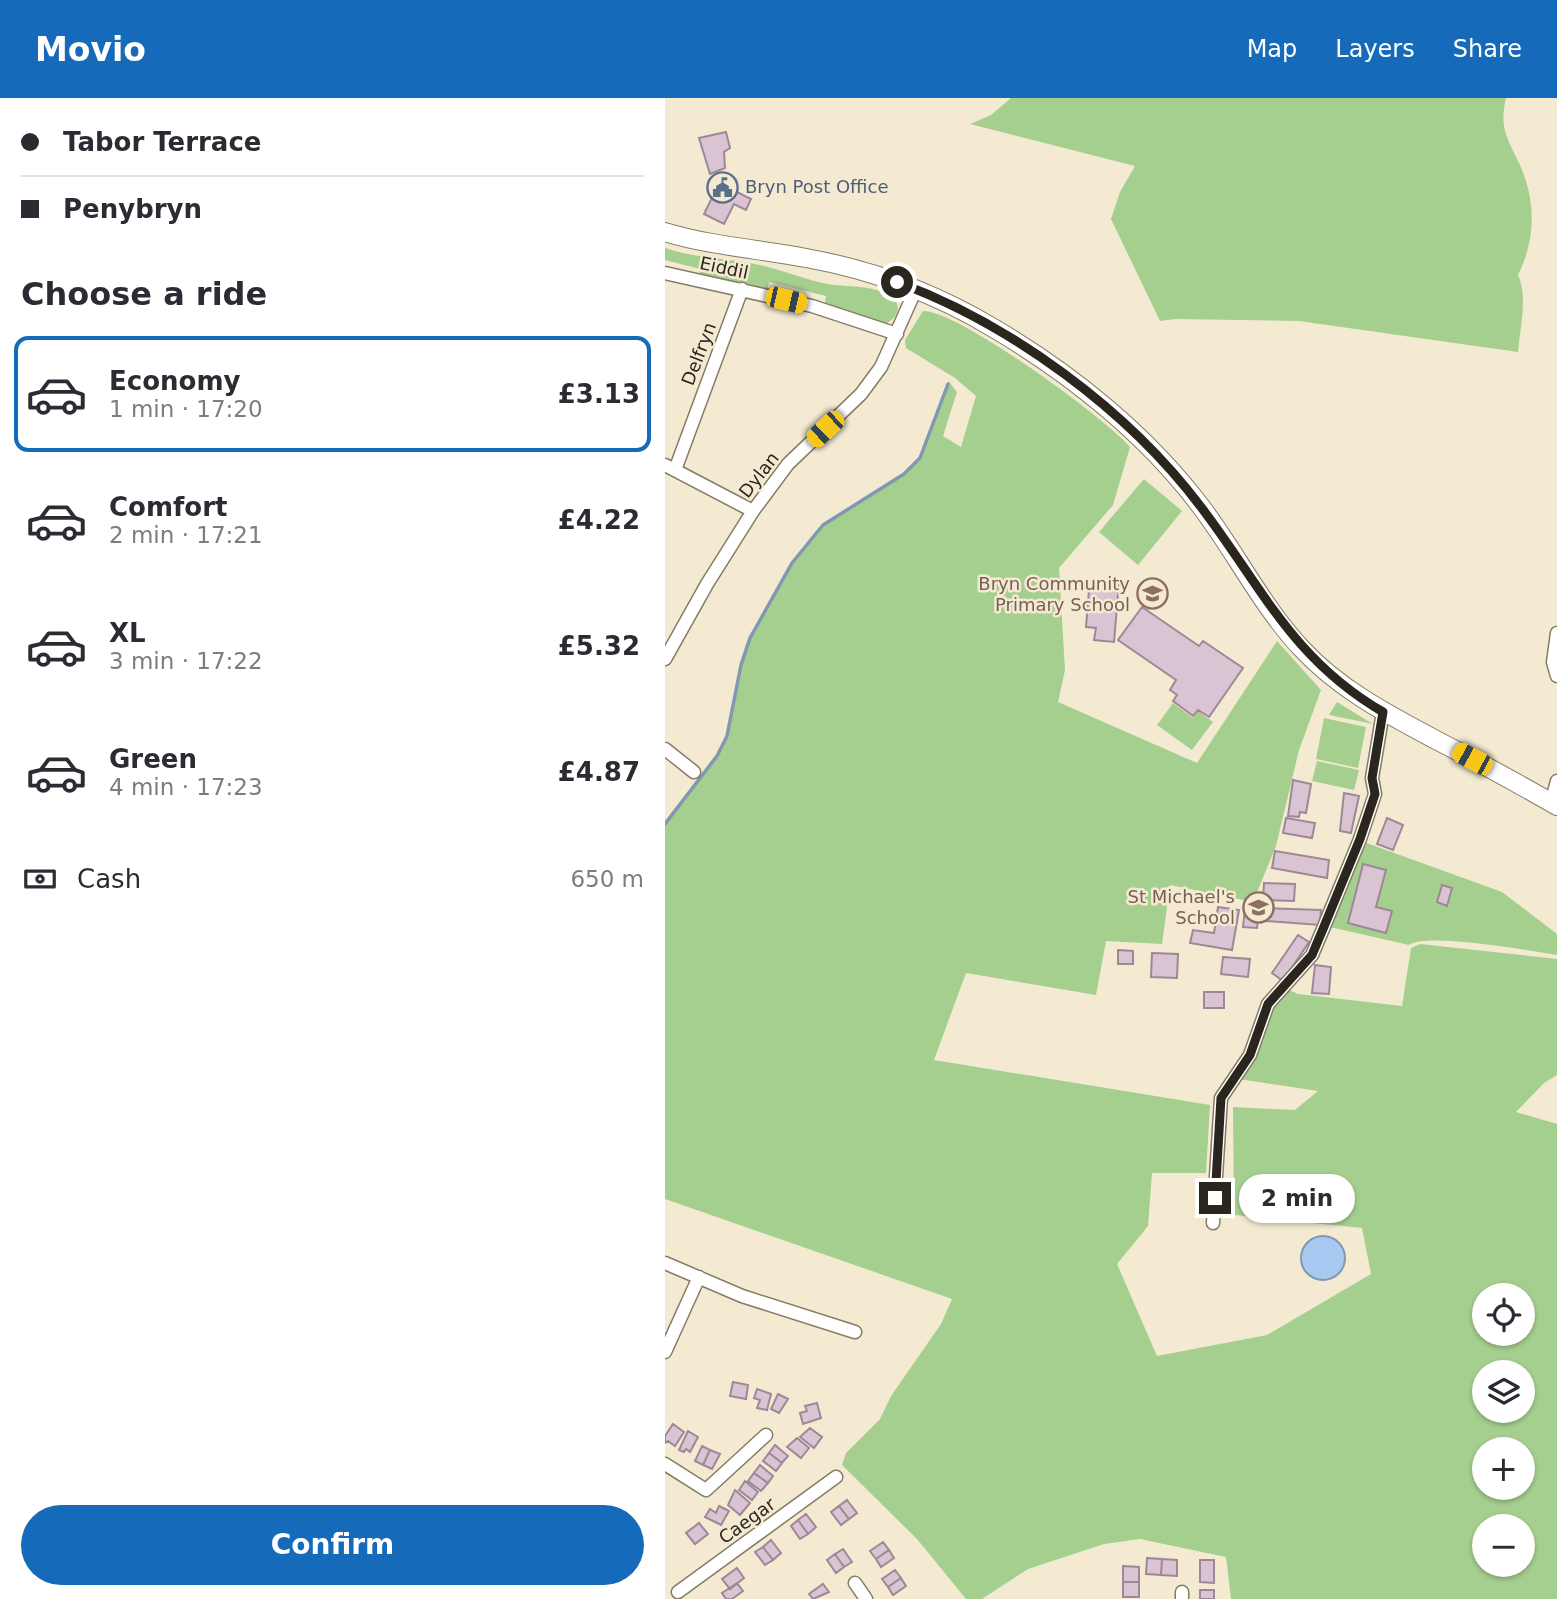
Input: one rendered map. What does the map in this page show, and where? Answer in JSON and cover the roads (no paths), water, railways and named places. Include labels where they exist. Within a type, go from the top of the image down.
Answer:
[{"type":"main road","points":[[665,232],[706,243],[814,260],[878,275],[916,289],[997,330],[1078,386],[1140,437],[1200,506],[1301,648],[1351,692],[1554,805]]},
{"type":"street","name":"Eiddil","points":[[665,274],[812,306],[897,334]]},
{"type":"street","name":"Delfryn","points":[[670,468],[742,289]]},
{"type":"street","name":"Dylan","points":[[665,659],[706,584],[753,511],[788,464],[861,394],[881,366],[916,289]]},
{"type":"street","points":[[670,468],[753,511]]},
{"type":"street","points":[[1557,633],[1553,662],[1557,676]]},
{"type":"street","points":[[1213,1223],[1221,1098],[1250,1055],[1268,1004],[1312,955],[1323,929],[1360,839],[1375,794],[1372,778],[1383,712]]},
{"type":"street","points":[[665,749],[694,772]]},
{"type":"street","points":[[1554,805],[1557,781]]},
{"type":"street","points":[[665,1263],[742,1296],[855,1332]]},
{"type":"street","points":[[665,1352],[699,1277]]},
{"type":"street","points":[[665,1464],[706,1490],[767,1435]]},
{"type":"street","name":"Caegar","points":[[675,1595],[836,1478]]},
{"type":"street","points":[[855,1583],[866,1599]]},
{"type":"water","points":[[1323,1236],[1339,1242],[1345,1258],[1339,1274],[1323,1280],[1307,1274],[1301,1258],[1307,1242]]},
{"type":"waterway","points":[[665,824],[717,756],[727,736],[741,665],[750,638],[792,563],[823,525],[904,474],[920,458],[948,384]]},
{"type":"place","name":"Bryn Post Office","points":[[722,187]]},
{"type":"place","name":"Bryn Community Primary School","points":[[1153,594]]},
{"type":"place","name":"St Michael's School","points":[[1258,907]]}]
